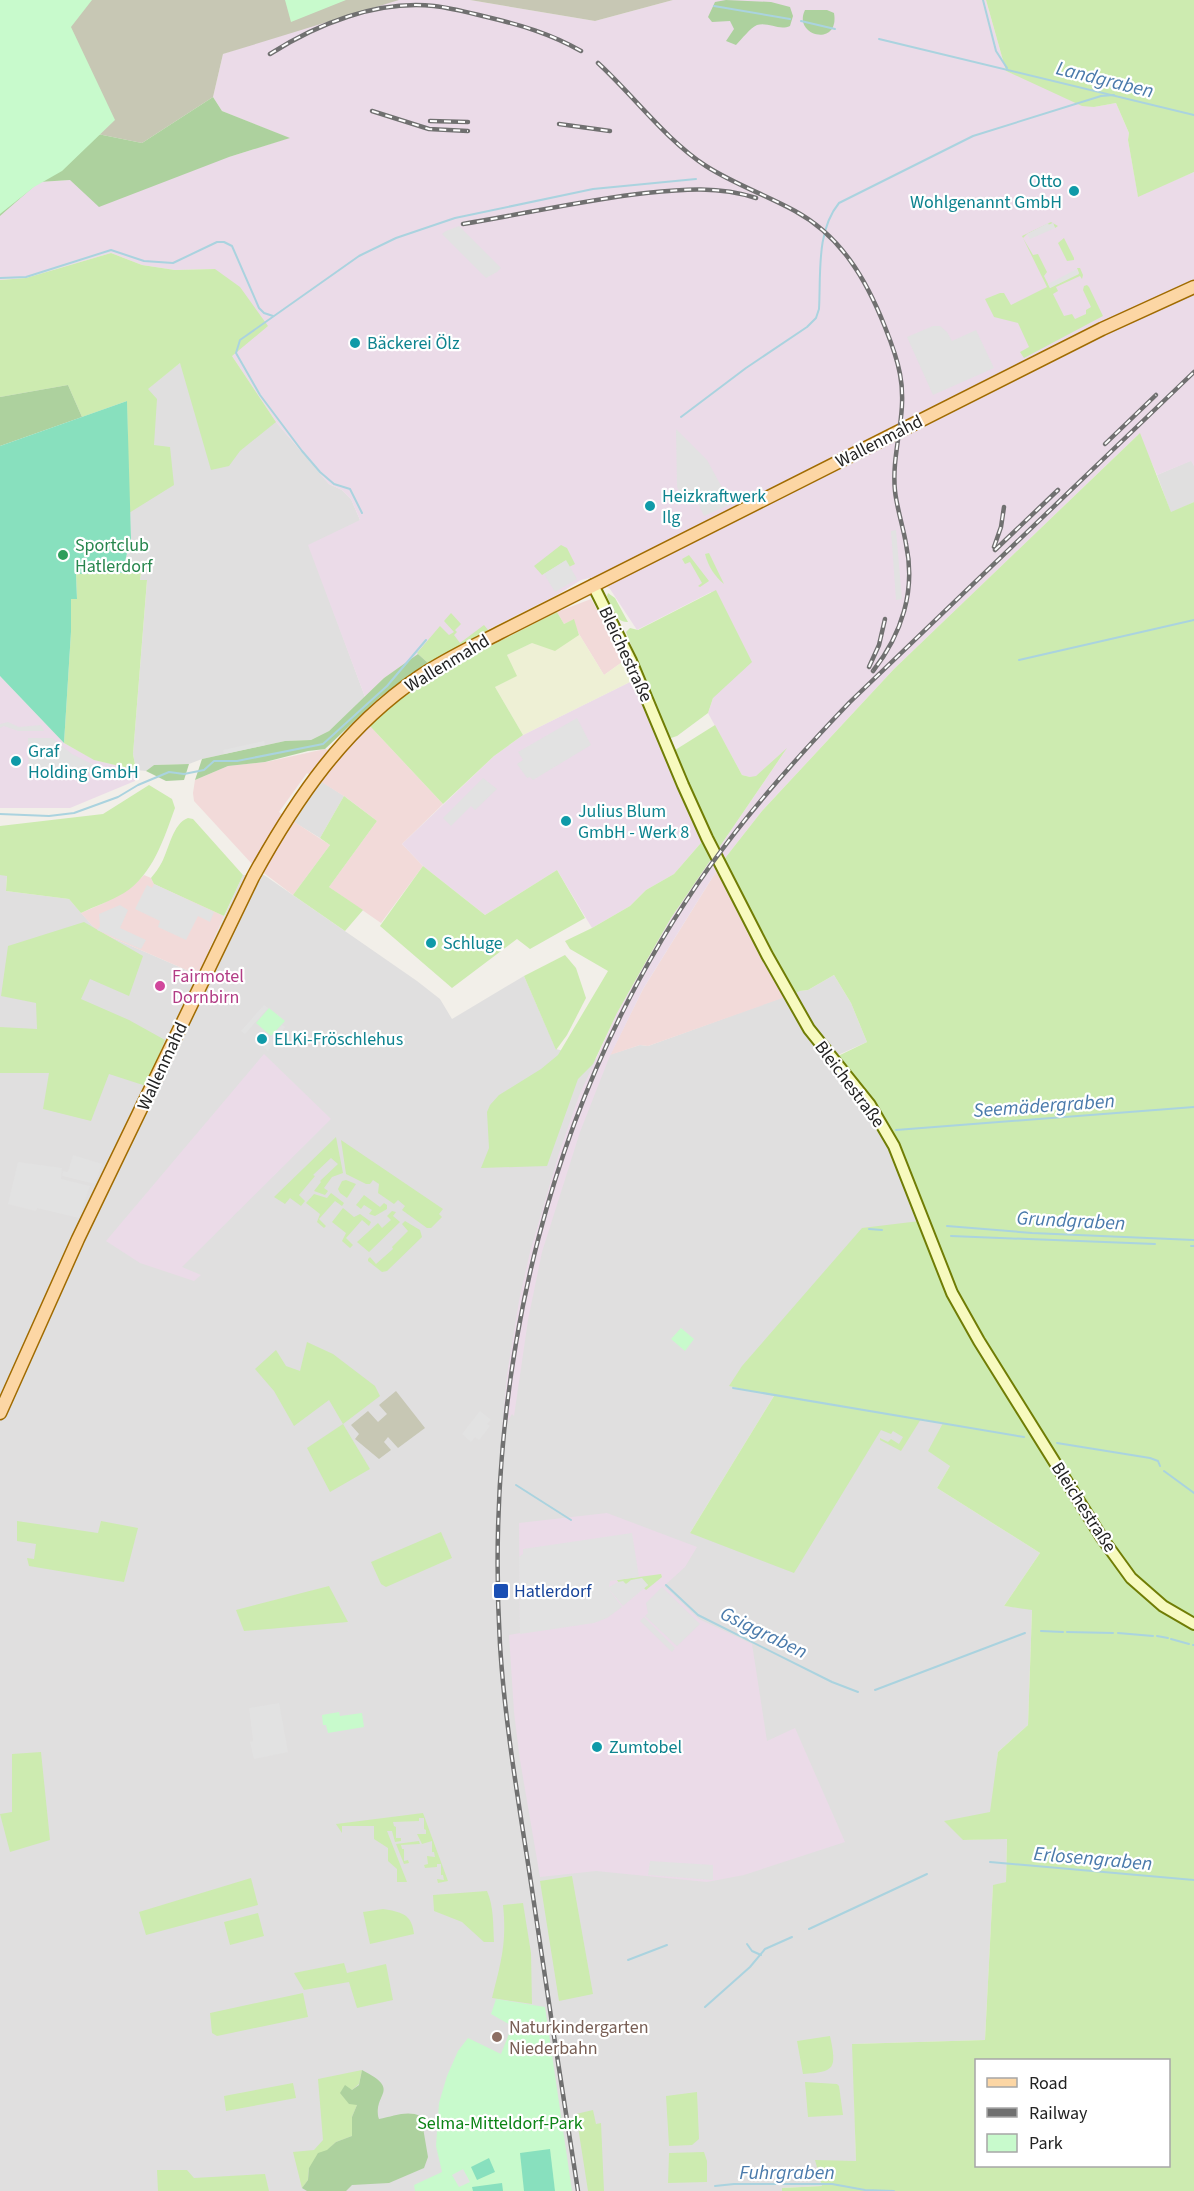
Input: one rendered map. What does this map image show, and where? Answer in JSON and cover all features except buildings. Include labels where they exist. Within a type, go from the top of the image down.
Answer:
[{"type":"main road","name":"Wallenmahd","points":[[0,1413],[74,1247],[238,906],[276,835],[329,758],[381,705],[420,676],[481,642],[1102,329],[1194,286]]},
{"type":"main road","name":"Bleichestraße","points":[[593,585],[631,660],[682,785],[707,838],[787,991],[813,1035],[870,1105],[894,1146],[958,1303],[1102,1538],[1131,1578],[1151,1597],[1194,1624]]},
{"type":"shaded area","points":[[24,0],[399,0],[223,54],[213,97],[142,143],[19,118],[0,9]]},
{"type":"shaded area","points":[[396,0],[470,0],[595,21],[673,0],[986,0],[1006,71],[1094,107],[1116,103],[1129,133],[1128,140],[1138,196],[1194,172],[1194,466],[1191,461],[1157,475],[1139,434],[894,669],[762,811],[722,862],[643,989],[609,1058],[580,1132],[542,1252],[528,1320],[514,1416],[512,1414],[502,1430],[507,1375],[519,1301],[530,1252],[560,1150],[579,1096],[617,1013],[671,918],[785,751],[756,777],[742,775],[708,713],[713,698],[711,592],[637,630],[610,589],[594,577],[581,580],[557,595],[455,646],[428,663],[419,654],[384,678],[365,697],[308,545],[360,520],[351,499],[342,490],[329,484],[276,422],[232,356],[215,269],[175,270],[142,265],[111,253],[26,278],[0,280],[0,216],[39,182],[70,180],[229,157],[289,138],[222,111],[213,97],[223,54],[309,25]]},
{"type":"shaded area","points":[[470,0],[673,0],[595,21]]},
{"type":"shaded area","points":[[1048,223],[1049,225],[1053,223],[1055,228],[1030,239],[1027,234]]},
{"type":"shaded area","points":[[459,226],[501,268],[497,272],[486,278],[442,234]]},
{"type":"shaded area","points":[[1077,269],[1079,274],[1050,288],[1048,284]]},
{"type":"shaded area","points":[[933,326],[940,326],[952,341],[976,330],[994,368],[933,395],[907,337]]},
{"type":"shaded area","points":[[181,362],[276,422],[329,484],[342,490],[351,499],[360,520],[319,572],[365,697],[329,731],[311,740],[285,741],[202,759],[189,764],[154,765],[146,771],[136,770],[133,754],[147,581],[140,580],[141,573],[122,573],[131,538],[129,484],[147,389]]},
{"type":"shaded area","points":[[676,429],[707,460],[731,504],[704,516],[692,491],[681,495],[677,487]]},
{"type":"shaded area","points":[[1192,460],[1194,502],[1171,513],[1157,475]]},
{"type":"shaded area","points":[[896,530],[902,599],[896,600],[891,531]]},
{"type":"shaded area","points":[[566,560],[577,579],[555,592],[544,574]]},
{"type":"shaded area","points":[[591,599],[625,660],[604,675],[573,620],[564,624],[557,612]]},
{"type":"shaded area","points":[[579,634],[604,675],[625,660],[634,680],[523,735],[495,687],[516,676],[507,655],[532,643]]},
{"type":"shaded area","points":[[0,676],[64,743],[95,760],[136,770],[135,781],[70,808],[0,808]]},
{"type":"shaded area","points":[[634,680],[707,836],[674,874],[646,890],[630,906],[592,928],[557,870],[485,915],[423,866],[402,844],[494,756],[523,735]]},
{"type":"shaded area","points":[[577,718],[591,745],[533,780],[530,777],[527,778],[517,764],[523,760],[518,752]]},
{"type":"shaded area","points":[[8,722],[19,727],[41,725],[44,731],[18,731],[4,726],[0,728],[0,724]]},
{"type":"shaded area","points":[[369,725],[443,804],[402,844],[423,866],[381,923],[329,887],[377,821],[347,798],[307,773],[279,812],[330,845],[293,895],[252,864],[194,801],[193,793],[195,780],[228,766],[266,762],[325,749],[342,754]]},
{"type":"shaded area","points":[[28,738],[52,738],[72,754],[100,768],[100,772],[29,774]]},
{"type":"shaded area","points":[[264,741],[265,745],[224,754],[223,750]]},
{"type":"shaded area","points":[[483,778],[497,789],[475,810],[471,806],[451,826],[443,818]]},
{"type":"shaded area","points":[[321,781],[344,796],[320,838],[294,822]]},
{"type":"shaded area","points":[[722,862],[791,995],[648,1046],[640,1045],[610,1055],[643,989]]},
{"type":"shaded area","points":[[0,875],[7,875],[6,891],[69,899],[97,931],[198,975],[243,875],[264,875],[417,981],[440,999],[452,1019],[524,976],[556,1049],[596,1059],[640,1045],[648,1046],[808,990],[834,975],[851,1003],[867,1042],[838,1055],[891,1131],[905,1159],[928,1220],[774,1396],[690,1533],[890,1414],[943,1423],[950,1466],[937,1488],[1040,1553],[1004,1606],[1032,1609],[1028,1725],[998,1752],[992,1813],[963,1840],[1007,1838],[1006,1882],[993,1886],[985,2040],[853,2044],[856,2161],[822,2186],[782,2188],[782,2191],[0,2191]]},
{"type":"shaded area","points":[[144,875],[151,878],[154,884],[224,916],[198,975],[97,931],[81,913],[133,886]]},
{"type":"shaded area","points":[[154,884],[214,912],[210,922],[198,916],[186,940],[158,927],[160,921],[135,909],[147,885],[152,888]]},
{"type":"shaded area","points":[[120,905],[128,910],[120,928],[146,940],[141,949],[97,930],[100,926],[99,914]]},
{"type":"shaded area","points":[[264,1005],[268,1008],[245,1034],[241,1031]]},
{"type":"shaded area","points":[[282,1025],[285,1027],[268,1051],[262,1046]]},
{"type":"shaded area","points":[[264,1054],[331,1119],[182,1267],[201,1275],[194,1281],[140,1263],[106,1241]]},
{"type":"shaded area","points":[[73,1155],[102,1164],[95,1184],[62,1176],[63,1171],[68,1172]]},
{"type":"shaded area","points":[[18,1162],[62,1168],[61,1179],[90,1186],[79,1218],[8,1204]]},
{"type":"shaded area","points":[[396,1391],[425,1428],[398,1448],[388,1437],[384,1442],[391,1450],[379,1459],[355,1439],[359,1434],[351,1425],[368,1411],[378,1422],[387,1414],[379,1405]]},
{"type":"shaded area","points":[[480,1411],[491,1420],[487,1424],[490,1426],[479,1440],[475,1437],[471,1442],[462,1434]]},
{"type":"shaded area","points":[[607,1513],[697,1547],[685,1567],[664,1586],[699,1619],[752,1644],[767,1741],[795,1728],[845,1842],[744,1875],[707,1882],[596,1871],[540,1877],[520,1760],[509,1635],[520,1633],[519,1523]]},
{"type":"shaded area","points":[[632,1533],[639,1577],[610,1581],[609,1587],[618,1582],[623,1581],[626,1584],[631,1580],[642,1578],[648,1585],[623,1606],[608,1588],[622,1607],[607,1618],[594,1623],[520,1634],[519,1557],[523,1554],[523,1549]]},
{"type":"shaded area","points":[[662,1587],[700,1624],[677,1646],[645,1616],[648,1613],[646,1603]]},
{"type":"shaded area","points":[[644,1617],[675,1648],[672,1652],[640,1621]]},
{"type":"shaded area","points":[[279,1703],[288,1752],[254,1759],[250,1742],[253,1741],[249,1708]]},
{"type":"shaded area","points":[[650,1861],[713,1865],[713,1880],[648,1875]]},
{"type":"shaded area","points":[[463,2169],[470,2182],[459,2187],[452,2175]]},
{"type":"green space","points":[[0,0],[92,0],[71,27],[115,120],[62,171],[34,187],[0,214]]},
{"type":"green space","points":[[285,0],[346,0],[291,22]]},
{"type":"green space","points":[[726,0],[771,2],[790,7],[793,16],[790,26],[782,28],[757,25],[736,45],[726,41],[734,29],[730,21],[712,22],[708,17],[715,2]]},
{"type":"green space","points":[[986,0],[1194,0],[1194,172],[1138,197],[1128,140],[1129,133],[1116,103],[1094,107],[1082,106],[1006,71]]},
{"type":"green space","points":[[805,10],[827,10],[834,13],[834,24],[830,31],[824,34],[810,32],[803,19]]},
{"type":"green space","points":[[213,97],[222,111],[290,138],[229,157],[99,207],[70,180],[39,182],[0,216],[0,126],[19,118],[142,143]]},
{"type":"green space","points":[[1053,223],[1023,238],[1033,255],[1038,254],[1047,272],[1044,276],[1050,288],[1079,273],[1077,268],[1080,268],[1082,279],[1080,276],[1056,287],[1058,291],[1053,294],[1064,316],[1072,314],[1075,319],[1086,314],[1086,310],[1091,307],[1083,290],[1087,285],[1103,316],[1024,358],[1020,352],[1029,347],[1018,323],[994,317],[985,299],[1004,293],[1011,305],[1047,287],[1022,236]]},
{"type":"green space","points":[[1064,238],[1074,260],[1067,261],[1058,243]]},
{"type":"green space","points":[[111,253],[142,265],[175,270],[215,269],[240,287],[268,326],[232,356],[276,422],[240,451],[229,466],[211,470],[180,363],[148,389],[157,399],[154,445],[170,447],[174,485],[129,513],[127,401],[82,417],[68,385],[0,397],[0,280],[26,278]]},
{"type":"green space","points":[[68,385],[82,417],[0,446],[0,397]]},
{"type":"green space","name":"Sportclub Hatlerdorf","points":[[127,401],[131,538],[122,573],[76,574],[77,599],[71,599],[64,743],[0,676],[0,446]]},
{"type":"green space","points":[[1140,433],[1171,512],[1194,502],[1194,2191],[782,2191],[782,2188],[822,2186],[815,2160],[856,2161],[852,2044],[985,2040],[993,1885],[1006,1882],[1007,1839],[963,1840],[944,1821],[990,1812],[998,1752],[1028,1725],[1032,1610],[1004,1606],[1040,1553],[937,1488],[950,1466],[928,1451],[943,1423],[921,1419],[901,1451],[880,1438],[888,1442],[891,1439],[899,1444],[903,1437],[893,1431],[891,1434],[881,1430],[794,1573],[690,1533],[774,1396],[729,1386],[742,1366],[862,1228],[928,1220],[905,1159],[891,1131],[838,1056],[867,1042],[851,1003],[834,975],[808,990],[791,995],[722,862],[762,811],[894,669]]},
{"type":"green space","points":[[561,545],[567,548],[575,564],[569,567],[565,561],[542,575],[534,566]]},
{"type":"green space","points":[[709,553],[724,584],[710,567],[705,554]]},
{"type":"green space","points":[[689,555],[709,581],[700,587],[698,586],[702,583],[690,562],[685,564],[682,559]]},
{"type":"green space","points":[[141,572],[140,580],[147,580],[133,754],[136,770],[94,760],[64,743],[71,599],[77,598],[76,574]]},
{"type":"green space","points":[[716,590],[752,662],[713,698],[708,713],[671,738],[667,735],[626,632],[630,628],[638,630]]},
{"type":"green space","points":[[608,593],[615,598],[628,622],[617,617],[607,596]]},
{"type":"green space","points":[[557,612],[564,624],[574,619],[579,635],[555,651],[532,643],[507,655],[517,676],[495,687],[523,735],[494,756],[443,804],[369,725],[415,688],[451,666]]},
{"type":"green space","points":[[451,613],[461,624],[455,630],[457,632],[454,635],[460,643],[484,625],[488,630],[428,663],[417,653],[440,626],[449,635],[454,632],[444,621]]},
{"type":"green space","points":[[418,654],[428,663],[380,697],[325,749],[265,762],[228,766],[195,780],[202,759],[285,741],[311,740],[329,731],[384,678]]},
{"type":"green space","points":[[715,725],[742,775],[756,776],[787,748],[671,918],[617,1013],[593,1064],[578,1079],[547,1166],[481,1168],[489,1148],[487,1112],[490,1105],[499,1095],[541,1069],[558,1055],[608,971],[570,949],[565,941],[630,906],[646,890],[674,874],[707,836],[672,752]]},
{"type":"green space","points":[[189,764],[184,780],[166,781],[146,771],[154,765]]},
{"type":"green space","points":[[149,785],[172,799],[175,808],[162,843],[150,866],[143,876],[124,893],[81,913],[69,899],[6,891],[7,876],[0,875],[0,826],[103,814]]},
{"type":"green space","points":[[344,796],[377,821],[329,887],[363,910],[345,931],[293,895],[330,845],[320,838]]},
{"type":"green space","points":[[188,818],[193,819],[243,875],[224,916],[154,884],[151,878],[162,862],[175,831]]},
{"type":"green space","points":[[423,866],[485,915],[557,870],[585,918],[530,949],[517,939],[452,988],[380,926]]},
{"type":"green space","points":[[84,922],[143,956],[129,996],[90,979],[81,999],[129,1020],[165,1040],[146,1086],[109,1074],[91,1121],[43,1109],[49,1073],[0,1073],[0,1027],[37,1029],[36,1003],[1,996],[8,946]]},
{"type":"green space","points":[[565,955],[576,968],[586,998],[567,1035],[556,1050],[524,976]]},
{"type":"green space","points":[[269,1008],[285,1021],[271,1036],[256,1023]]},
{"type":"green space","points":[[336,1137],[343,1173],[332,1177],[324,1188],[328,1191],[325,1195],[314,1191],[320,1181],[338,1164],[331,1158],[313,1175],[315,1176],[299,1195],[305,1201],[301,1206],[290,1198],[285,1204],[274,1197]]},
{"type":"green space","points":[[341,1140],[443,1209],[439,1214],[442,1217],[431,1228],[427,1228],[402,1210],[405,1206],[398,1200],[394,1204],[378,1193],[379,1184],[373,1180],[370,1184],[366,1184],[346,1174]]},
{"type":"green space","points":[[346,1180],[356,1184],[347,1198],[338,1189],[342,1181]]},
{"type":"green space","points":[[331,1193],[344,1203],[342,1206],[335,1201],[319,1219],[326,1226],[324,1228],[317,1222],[320,1214],[306,1203],[314,1194],[327,1198]]},
{"type":"green space","points":[[364,1195],[380,1207],[384,1203],[387,1209],[375,1216],[369,1214],[372,1210],[364,1205],[361,1209],[356,1205]]},
{"type":"green space","points":[[343,1208],[354,1217],[360,1214],[371,1222],[369,1226],[362,1220],[346,1238],[353,1245],[350,1248],[342,1241],[346,1233],[332,1222]]},
{"type":"green space","points":[[392,1211],[396,1212],[393,1216],[400,1222],[369,1252],[357,1242],[378,1223],[382,1228],[391,1220],[387,1216]]},
{"type":"green space","points":[[405,1221],[420,1230],[422,1237],[387,1271],[382,1272],[368,1259],[370,1257],[376,1264],[393,1249],[392,1247],[408,1231],[402,1224]]},
{"type":"green space","points":[[681,1328],[694,1339],[685,1351],[671,1339]]},
{"type":"green space","points":[[307,1342],[333,1354],[375,1386],[380,1396],[343,1424],[329,1400],[294,1426],[274,1391],[255,1369],[276,1350],[286,1366],[300,1371]]},
{"type":"green space","points":[[343,1424],[370,1469],[330,1492],[307,1448]]},
{"type":"green space","points":[[17,1521],[98,1533],[101,1521],[138,1528],[124,1582],[29,1566],[27,1558],[34,1559],[36,1544],[17,1541]]},
{"type":"green space","points":[[441,1532],[452,1558],[386,1587],[381,1584],[371,1562]]},
{"type":"green space","points":[[661,1574],[662,1577],[646,1590],[644,1588],[648,1585],[638,1580],[626,1584],[619,1583],[617,1580]]},
{"type":"green space","points":[[329,1586],[348,1622],[244,1631],[236,1610]]},
{"type":"green space","points":[[339,1712],[340,1716],[362,1713],[364,1727],[328,1733],[326,1725],[323,1725],[322,1715]]},
{"type":"green space","points":[[41,1752],[50,1840],[10,1852],[0,1814],[12,1812],[12,1754]]},
{"type":"green space","points":[[423,1813],[448,1881],[438,1883],[437,1879],[444,1880],[441,1875],[441,1864],[437,1864],[437,1867],[425,1868],[424,1865],[428,1864],[427,1856],[435,1857],[432,1852],[432,1841],[422,1844],[417,1834],[426,1834],[424,1818],[419,1818],[419,1821],[393,1822],[396,1827],[396,1838],[401,1838],[401,1841],[395,1842],[392,1831],[387,1831],[407,1882],[397,1882],[397,1869],[388,1861],[388,1848],[374,1839],[374,1826],[342,1826],[342,1833],[336,1824]]},
{"type":"green space","points":[[419,1841],[420,1844],[401,1845],[404,1849],[404,1861],[408,1860],[409,1863],[404,1864],[396,1844]]},
{"type":"green space","points":[[572,1876],[593,1994],[559,2001],[540,1881]]},
{"type":"green space","points":[[251,1878],[258,1905],[146,1935],[139,1912]]},
{"type":"green space","points":[[487,1891],[492,1910],[494,1942],[484,1942],[462,1922],[434,1911],[433,1895]]},
{"type":"green space","points":[[523,1903],[531,1953],[532,2004],[492,1998],[504,1942],[503,1905]]},
{"type":"green space","points":[[383,1909],[400,1913],[408,1918],[414,1934],[370,1944],[363,1912]]},
{"type":"green space","points":[[258,1913],[264,1936],[230,1945],[224,1922]]},
{"type":"green space","points":[[344,1963],[347,1973],[386,1964],[393,2000],[357,2008],[349,1982],[304,1990],[294,1973]]},
{"type":"green space","points":[[303,1993],[308,2017],[217,2036],[212,2033],[210,2013]]},
{"type":"green space","name":"Selma-Mitteldorf-Park","points":[[496,1999],[545,2007],[572,2191],[415,2191],[414,2185],[442,2172],[436,2146],[439,2103],[458,2051],[468,2038],[501,2054],[512,2026],[491,2014]]},
{"type":"green space","points":[[830,2036],[833,2056],[831,2067],[822,2072],[803,2074],[797,2041]]},
{"type":"green space","points":[[362,2070],[359,2084],[352,2090],[357,2105],[352,2117],[352,2136],[336,2142],[309,2168],[308,2180],[302,2188],[293,2152],[314,2150],[323,2140],[318,2079]]},
{"type":"green space","points":[[362,2070],[374,2077],[384,2088],[379,2103],[379,2119],[406,2114],[421,2116],[428,2157],[424,2168],[389,2183],[352,2185],[346,2191],[307,2191],[302,2188],[308,2180],[309,2168],[318,2153],[352,2136],[352,2117],[357,2105],[349,2104],[340,2093],[345,2085],[352,2090],[359,2085]]},
{"type":"green space","points":[[805,2082],[837,2084],[843,2115],[808,2117]]},
{"type":"green space","points":[[293,2083],[296,2098],[226,2111],[224,2096]]},
{"type":"green space","points":[[697,2092],[699,2139],[692,2145],[669,2146],[666,2096]]},
{"type":"green space","points":[[593,2110],[596,2124],[601,2123],[604,2191],[588,2191],[576,2114]]},
{"type":"green space","points":[[550,2149],[555,2191],[524,2191],[520,2153]]},
{"type":"green space","points":[[704,2152],[707,2161],[707,2182],[668,2183],[669,2153]]},
{"type":"green space","points":[[489,2158],[495,2172],[477,2180],[471,2167]]},
{"type":"green space","points":[[157,2170],[187,2170],[194,2178],[265,2174],[269,2191],[158,2191]]},
{"type":"green space","points":[[502,2183],[503,2191],[473,2191],[472,2187]]},
{"type":"waterway","points":[[983,0],[996,51],[1007,68]]},
{"type":"waterway","points":[[714,6],[790,19]]},
{"type":"waterway","points":[[801,21],[835,29]]},
{"type":"waterway","name":"Landgraben","points":[[879,39],[1194,115]]},
{"type":"waterway","points":[[681,417],[746,368],[807,327],[816,318],[819,309],[823,240],[826,226],[839,203],[973,136],[1101,96],[1114,95]]},
{"type":"waterway","points":[[362,513],[350,489],[334,484],[320,472],[260,395],[236,353],[240,340],[359,256],[396,238],[455,218],[593,189],[696,179]]},
{"type":"waterway","points":[[0,278],[26,277],[111,250],[144,261],[173,263],[217,242],[224,242],[232,246],[259,308],[264,313],[273,316]]},
{"type":"waterway","points":[[1019,660],[1194,620]]},
{"type":"waterway","points":[[0,814],[49,816],[74,813],[118,797],[138,785],[169,772],[184,774],[204,770],[214,761],[237,761],[323,744],[387,686],[426,640]]},
{"type":"waterway","name":"Seemädergraben","points":[[896,1130],[1194,1107]]},
{"type":"waterway","name":"Grundgraben","points":[[947,1226],[1032,1233],[1194,1240]]},
{"type":"waterway","name":"Grundgraben","points":[[869,1229],[882,1230]]},
{"type":"waterway","name":"Grundgraben","points":[[951,1236],[1155,1244]]},
{"type":"waterway","points":[[733,1388],[1024,1437]]},
{"type":"waterway","points":[[1057,1443],[1150,1458],[1158,1461],[1160,1466]]},
{"type":"waterway","points":[[1164,1471],[1194,1493]]},
{"type":"waterway","name":"Gsiggraben","points":[[516,1485],[571,1520]]},
{"type":"waterway","name":"Gsiggraben","points":[[666,1585],[698,1615],[832,1682],[858,1692]]},
{"type":"waterway","name":"Gsiggraben","points":[[1041,1631],[1063,1632]]},
{"type":"waterway","name":"Gsiggraben","points":[[1067,1632],[1113,1633]]},
{"type":"waterway","name":"Gsiggraben","points":[[875,1690],[1025,1633]]},
{"type":"waterway","name":"Gsiggraben","points":[[1118,1633],[1153,1636]]},
{"type":"waterway","name":"Gsiggraben","points":[[1157,1636],[1168,1638]]},
{"type":"waterway","name":"Gsiggraben","points":[[1171,1639],[1189,1644]]},
{"type":"waterway","name":"Erlosengraben","points":[[990,1862],[1194,1880]]},
{"type":"waterway","name":"Erlosengraben","points":[[809,1929],[927,1874]]},
{"type":"waterway","name":"Erlosengraben","points":[[705,2007],[750,1967],[765,1949],[792,1937]]},
{"type":"waterway","points":[[747,1944],[752,1951],[761,1955]]},
{"type":"waterway","points":[[628,1960],[667,1945]]},
{"type":"waterway","name":"Fuhrgraben","points":[[715,2186],[832,2184],[865,2190],[894,2191]]},
{"type":"railway","points":[[270,54],[307,33],[348,16],[413,5],[447,8],[512,23],[547,35],[581,51]]},
{"type":"railway","points":[[598,63],[663,130],[691,155],[728,178],[795,211],[826,233],[850,260],[878,309],[896,356],[902,389],[894,476],[896,498],[909,561],[909,578],[908,595],[899,627],[873,671]]},
{"type":"railway","points":[[372,111],[429,129],[468,131]]},
{"type":"railway","points":[[430,121],[468,122]]},
{"type":"railway","points":[[559,124],[610,131]]},
{"type":"railway","points":[[463,224],[600,199],[660,192],[715,190],[756,198]]},
{"type":"railway","points":[[578,2191],[509,1735],[500,1645],[498,1542],[503,1439],[517,1338],[539,1238],[569,1140],[607,1045],[654,953],[710,866],[760,802],[850,702],[1194,372]]},
{"type":"railway","points":[[1105,444],[1156,395]]},
{"type":"railway","points":[[995,550],[1058,490]]},
{"type":"railway","points":[[994,547],[1001,527],[1004,507]]},
{"type":"railway","points":[[869,667],[879,645],[885,619]]},
{"type":"place","name":"Otto Wohlgenannt GmbH","points":[[1074,191]]},
{"type":"place","name":"Bäckerei Ölz","points":[[355,343]]},
{"type":"place","name":"Heizkraftwerk Ilg","points":[[650,506]]},
{"type":"place","name":"Sportclub Hatlerdorf","points":[[63,555]]},
{"type":"place","name":"Graf Holding GmbH","points":[[16,761]]},
{"type":"place","name":"Julius Blum GmbH - Werk 8","points":[[566,821]]},
{"type":"place","name":"Schluge","points":[[431,943]]},
{"type":"place","name":"Fairmotel Dornbirn","points":[[160,986]]},
{"type":"place","name":"ELKi-Fröschlehus","points":[[262,1039]]},
{"type":"place","name":"Hatlerdorf","points":[[501,1591]]},
{"type":"place","name":"Zumtobel","points":[[597,1747]]},
{"type":"place","name":"Naturkindergarten Niederbahn","points":[[497,2037]]}]
